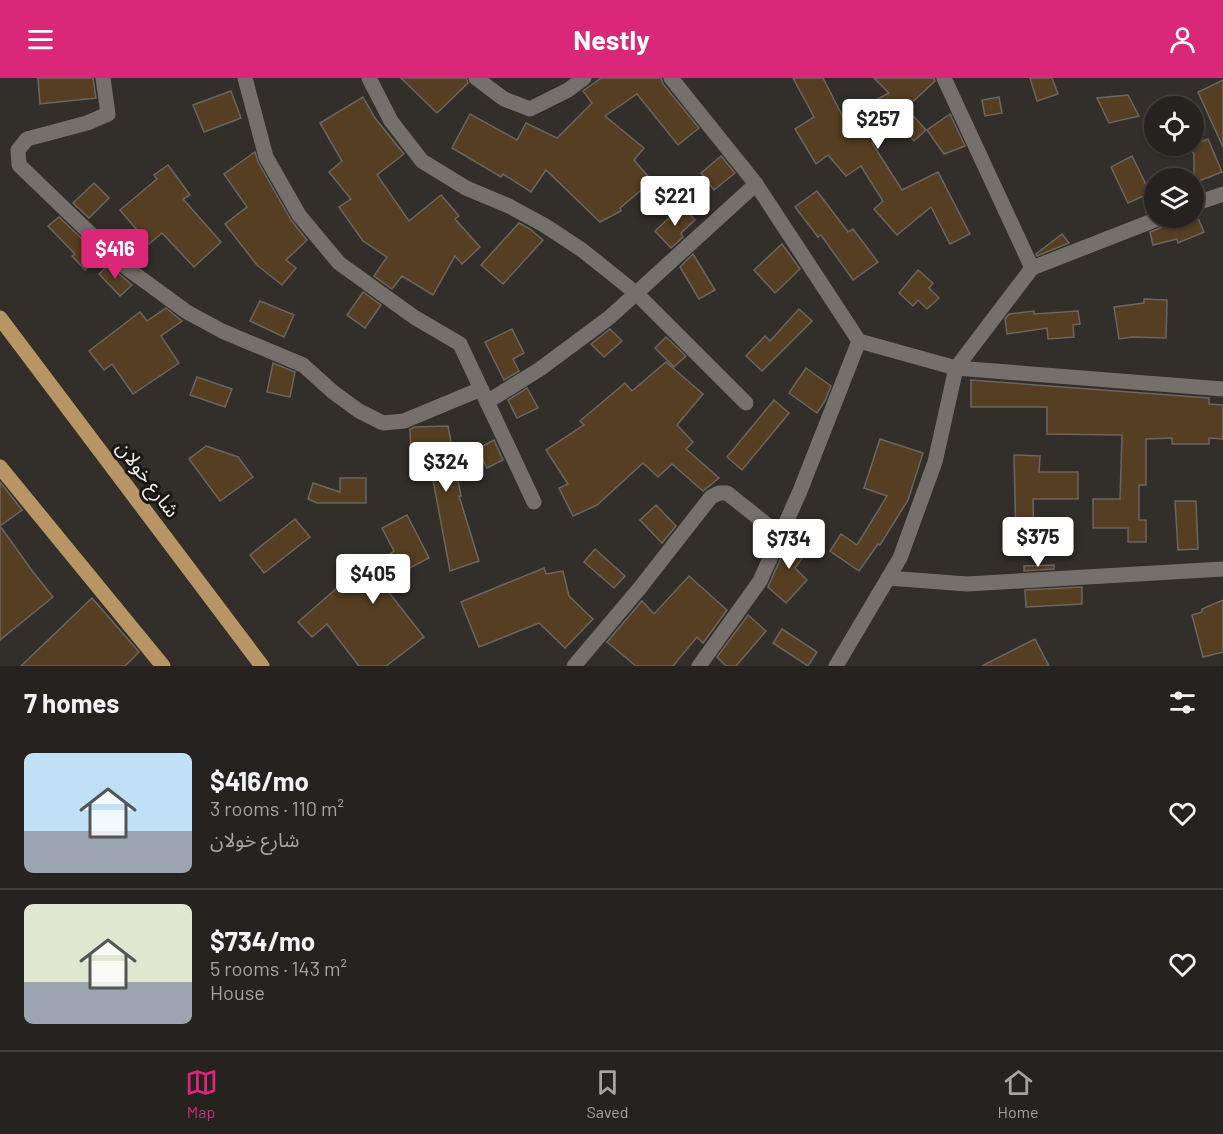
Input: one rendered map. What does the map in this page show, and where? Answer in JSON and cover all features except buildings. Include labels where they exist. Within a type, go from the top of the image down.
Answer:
[{"type":"main road","name":"شارع خولان","points":[[0,318],[262,666]]},
{"type":"main road","points":[[0,467],[163,666]]},
{"type":"street","points":[[103,78],[108,114],[87,123],[27,139],[18,150],[19,165],[124,266],[187,312],[222,331],[303,364],[333,392],[360,411],[383,423],[404,421],[484,396],[540,369],[637,294],[756,184]]},
{"type":"street","points":[[245,78],[266,157],[299,215],[339,263],[414,317],[460,344],[534,502]]},
{"type":"street","points":[[369,78],[391,121],[422,161],[466,188],[510,206],[582,250],[637,294],[746,403]]},
{"type":"street","points":[[476,78],[504,99],[530,109],[568,90],[584,78]]},
{"type":"street","points":[[944,78],[1032,268]]},
{"type":"street","points":[[679,81],[756,184],[859,341],[956,369],[1223,390]]},
{"type":"street","points":[[1204,201],[1223,194]]},
{"type":"street","points":[[836,666],[900,558],[935,462],[956,369],[1032,268],[1144,224]]},
{"type":"street","points":[[699,666],[760,581],[800,490],[859,341]]},
{"type":"street","points":[[574,666],[639,589],[711,497],[719,493],[727,493],[780,535]]},
{"type":"street","points":[[888,578],[967,584],[1223,569]]}]
